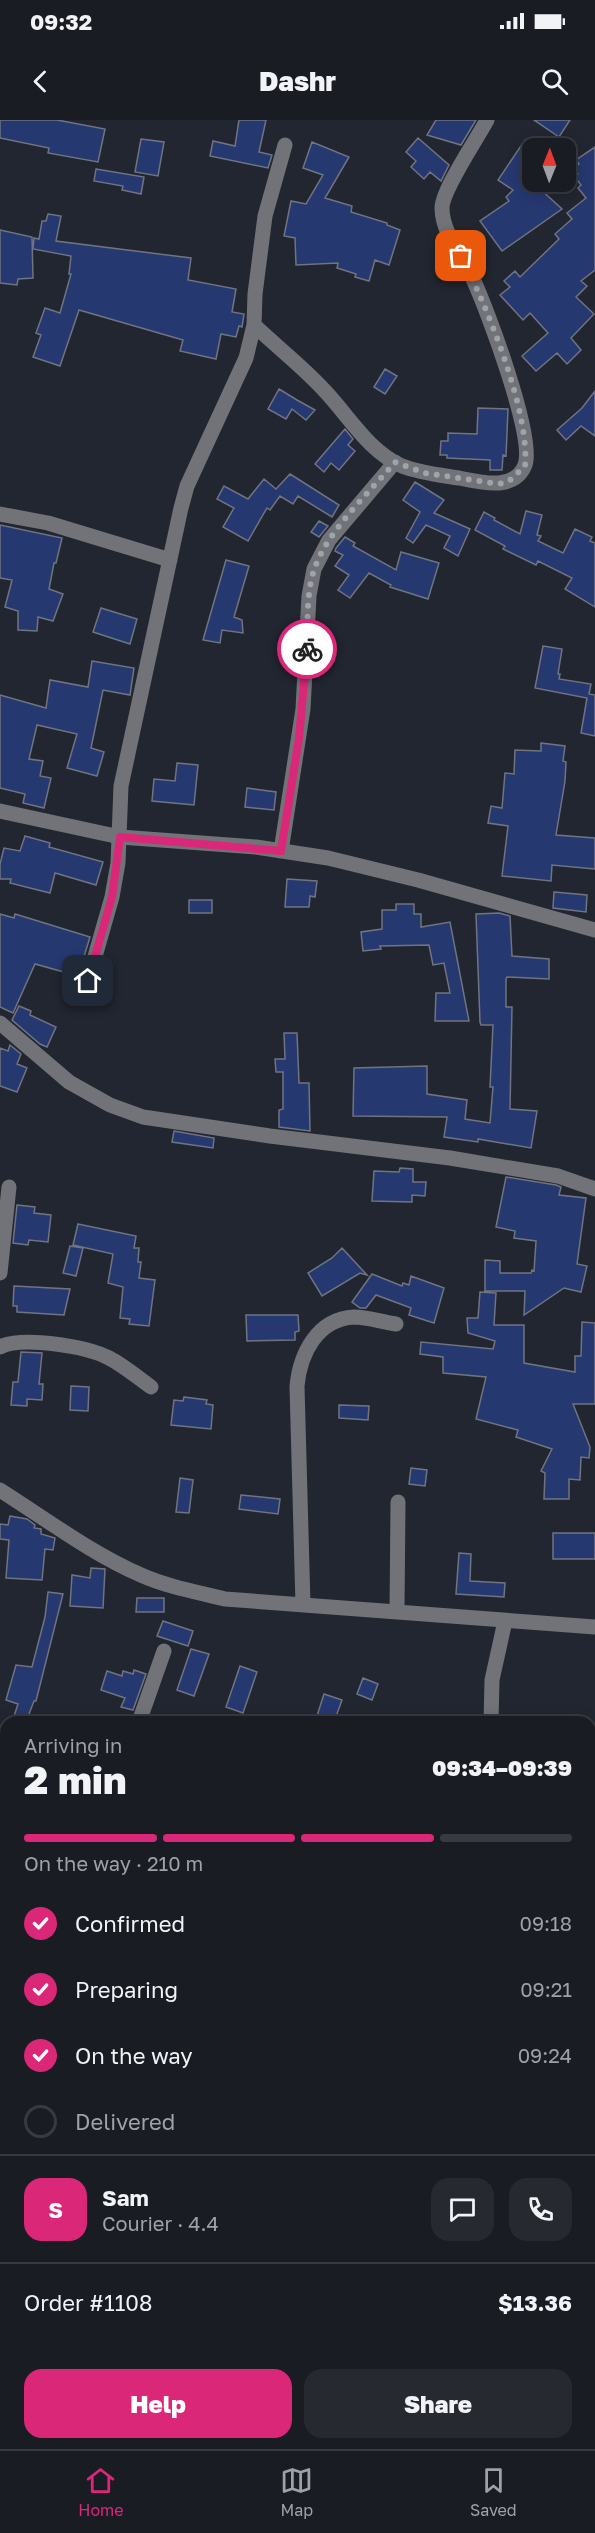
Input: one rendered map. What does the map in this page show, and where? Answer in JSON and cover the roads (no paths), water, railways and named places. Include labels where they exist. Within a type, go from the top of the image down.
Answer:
[{"type":"street","points":[[254,325],[326,391],[374,447],[395,462],[425,473],[499,484],[508,482],[525,466],[525,435],[518,405],[473,280],[444,222],[442,209],[445,195],[487,120]]},
{"type":"street","points":[[88,981],[112,897],[120,837],[121,786],[187,486],[240,372],[254,325],[255,294],[265,216],[285,145]]},
{"type":"street","points":[[281,851],[303,709],[309,596],[314,569],[329,540],[395,462]]},
{"type":"street","points":[[0,514],[48,523],[170,560]]},
{"type":"street","points":[[0,811],[120,837],[281,851],[328,858],[406,877],[595,930]]},
{"type":"street","points":[[0,1023],[69,1082],[110,1106],[143,1117],[270,1136],[395,1149],[535,1171],[578,1181],[595,1189]]},
{"type":"street","points":[[0,1273],[9,1187]]},
{"type":"street","points":[[303,1605],[297,1386],[299,1368],[308,1346],[317,1334],[332,1321],[354,1317],[396,1324]]},
{"type":"street","points":[[0,1347],[17,1343],[78,1347],[109,1358],[151,1387]]},
{"type":"street","points":[[0,1490],[112,1560],[141,1575],[173,1587],[225,1599],[595,1628]]},
{"type":"street","points":[[397,1612],[398,1502]]},
{"type":"street","points":[[491,1716],[492,1680],[505,1621]]},
{"type":"street","points":[[141,1716],[164,1651]]}]
